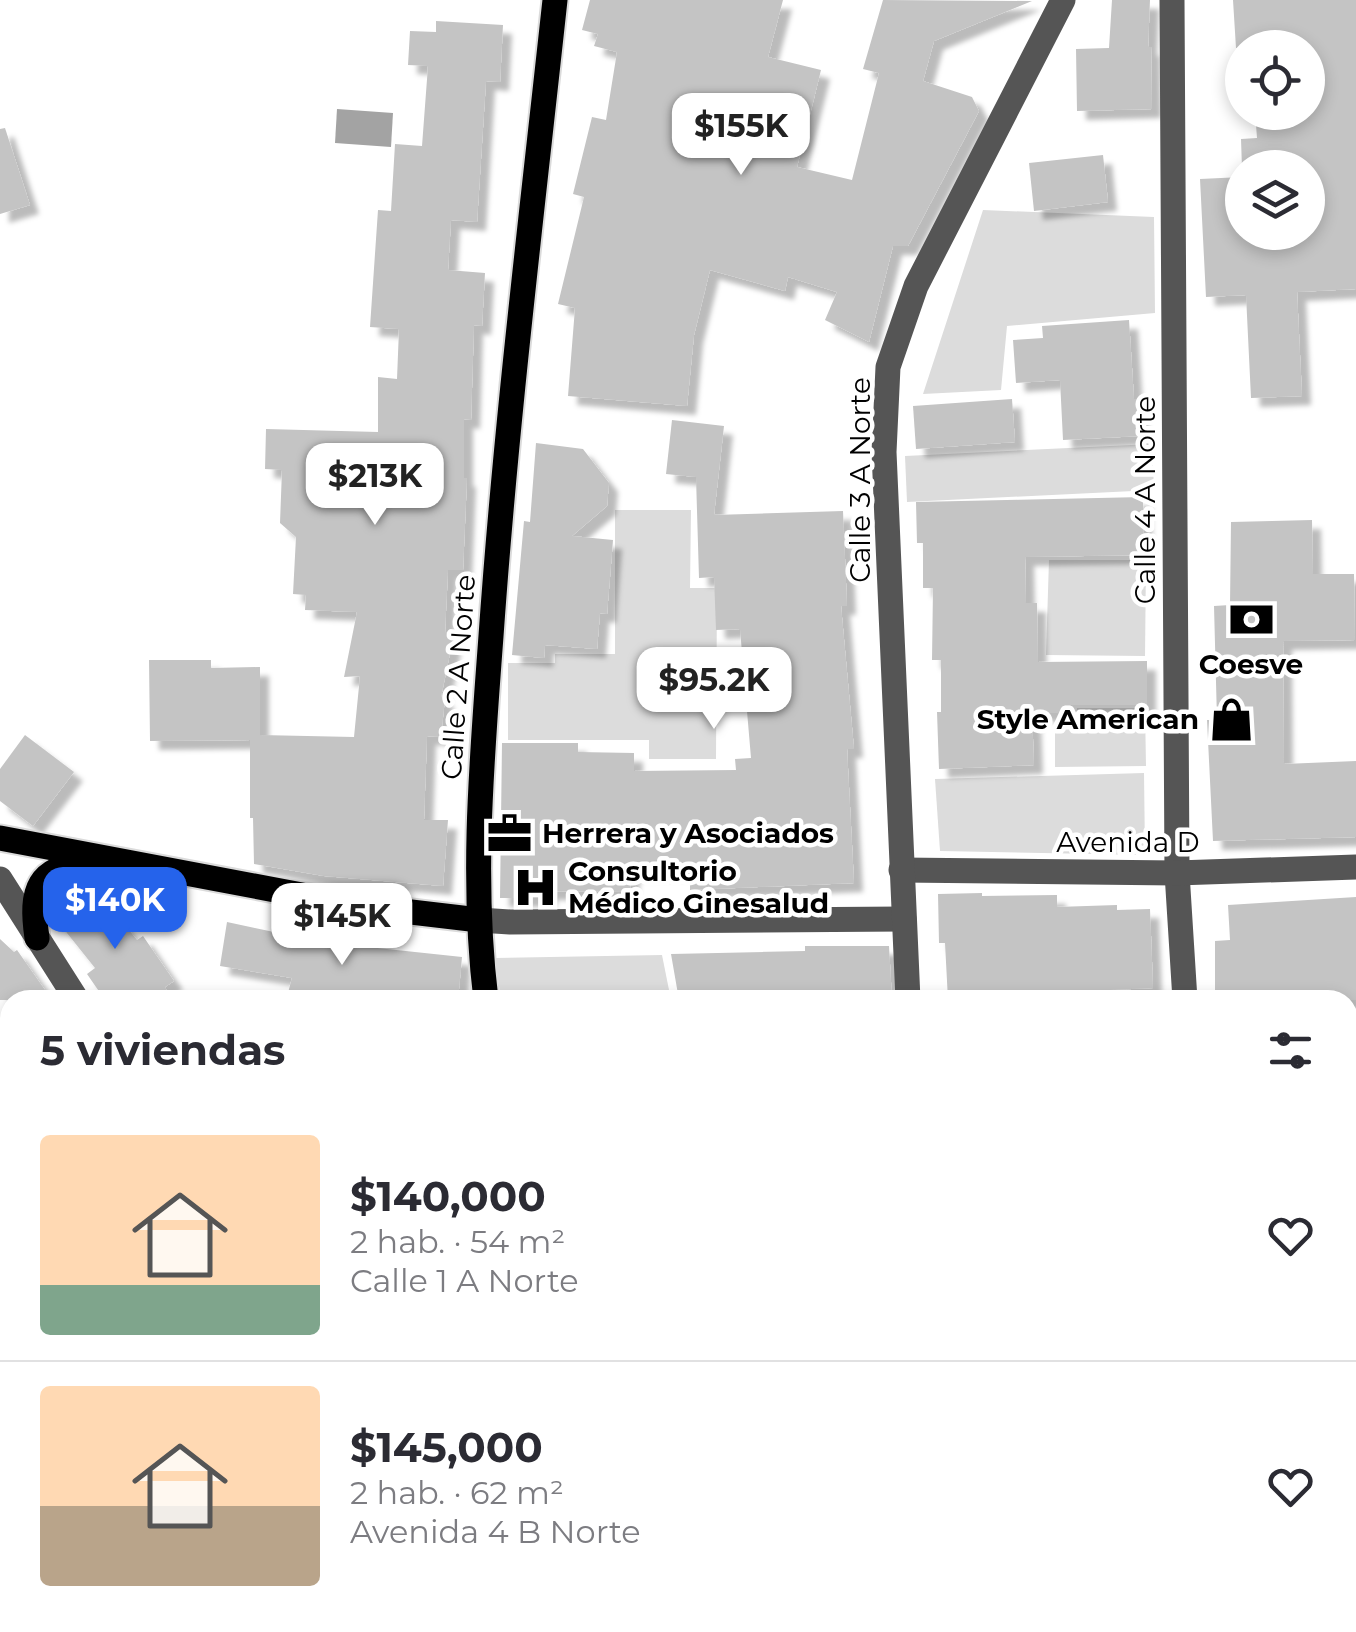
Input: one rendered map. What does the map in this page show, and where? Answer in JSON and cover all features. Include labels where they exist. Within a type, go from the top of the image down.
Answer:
[{"type":"main road","name":"Calle 2 A Norte","points":[[485,990],[478,920],[478,806],[498,536],[555,0]]},
{"type":"main road","points":[[0,838],[360,906],[478,920]]},
{"type":"main road","points":[[37,938],[34,895],[40,882],[52,870],[73,862],[104,859]]},
{"type":"street","name":"Calle 3 A Norte","points":[[908,990],[884,452],[888,367],[916,286],[1063,0]]},
{"type":"street","name":"Calle 4 A Norte","points":[[1172,0],[1177,873],[1184,990]]},
{"type":"street","name":"Avenida D","points":[[900,870],[1177,873],[1356,867]]},
{"type":"street","points":[[0,879],[71,990]]},
{"type":"street","points":[[478,920],[904,919]]},
{"type":"shaded area","points":[[337,109],[393,113],[391,147],[335,143]]},
{"type":"shaded area","points":[[983,210],[1154,217],[1155,313],[1007,326],[1001,390],[923,394]]},
{"type":"shaded area","points":[[1152,444],[1154,490],[907,502],[905,456]]},
{"type":"shaded area","points":[[615,510],[691,510],[690,588],[717,588],[716,759],[649,759],[649,740],[508,740],[508,663],[555,663],[555,654],[615,654]]},
{"type":"shaded area","points":[[1049,560],[1146,560],[1145,656],[1046,655]]},
{"type":"shaded area","points":[[1077,708],[1145,708],[1146,766],[1055,767],[1055,721],[1076,721]]},
{"type":"shaded area","points":[[1144,773],[1145,855],[940,851],[935,779]]},
{"type":"shaded area","points":[[662,955],[669,990],[500,990],[495,958]]},
{"type":"building","points":[[590,0],[783,0],[768,57],[821,70],[797,167],[852,180],[879,73],[863,69],[883,0],[1032,1],[934,41],[923,81],[972,97],[979,111],[908,246],[893,246],[869,342],[825,320],[837,292],[788,277],[785,291],[710,270],[694,335],[687,406],[568,396],[575,308],[558,304],[584,197],[573,194],[592,117],[606,120],[617,52],[594,46],[598,34],[582,30]]},
{"type":"building","points":[[1112,0],[1150,0],[1152,109],[1077,111],[1076,49],[1109,48]]},
{"type":"building","points":[[1233,0],[1356,0],[1356,289],[1297,292],[1302,396],[1251,398],[1246,295],[1206,297],[1200,179],[1225,178],[1225,250],[1325,250],[1325,150],[1241,150],[1241,139],[1257,138],[1256,130],[1325,130],[1325,30],[1235,30]]},
{"type":"building","points":[[436,21],[503,25],[500,82],[486,81],[477,222],[451,220],[448,270],[485,273],[482,326],[474,325],[471,420],[464,419],[467,478],[463,570],[448,570],[445,632],[454,634],[441,697],[445,698],[441,737],[427,736],[424,820],[448,820],[443,886],[324,876],[254,864],[250,740],[150,741],[149,660],[211,660],[211,668],[260,667],[260,735],[354,737],[360,676],[344,677],[357,612],[305,610],[306,595],[293,594],[296,537],[280,523],[282,470],[265,469],[266,429],[378,432],[378,377],[397,379],[399,329],[370,327],[378,210],[391,211],[395,144],[422,146],[428,66],[408,65],[410,31],[436,32]]},
{"type":"building","points":[[5,128],[30,205],[0,214],[0,129]]},
{"type":"building","points":[[1103,155],[1108,202],[1034,211],[1029,163]]},
{"type":"building","points":[[1129,320],[1140,436],[1063,440],[1060,380],[1016,383],[1013,340],[1043,338],[1042,326]]},
{"type":"building","points":[[1012,399],[1015,442],[916,449],[913,406]]},
{"type":"building","points":[[672,420],[724,426],[714,515],[843,511],[847,606],[841,606],[854,749],[847,749],[854,883],[690,890],[690,871],[631,872],[630,892],[548,891],[548,898],[500,898],[502,743],[578,743],[578,752],[634,753],[634,771],[736,770],[735,759],[751,758],[740,629],[716,630],[714,577],[699,578],[696,477],[666,474]]},
{"type":"building","points":[[536,443],[583,449],[609,483],[607,506],[572,536],[613,540],[607,614],[600,613],[597,649],[545,645],[544,658],[512,655],[524,521],[530,522]]},
{"type":"building","points":[[1143,497],[1144,555],[1025,557],[1026,603],[1037,603],[1038,662],[1147,661],[1147,705],[1071,705],[1071,713],[1032,713],[1034,765],[939,769],[937,712],[941,712],[941,660],[932,660],[933,588],[923,588],[923,543],[917,543],[916,502]]},
{"type":"building","points":[[1312,520],[1313,574],[1354,574],[1355,640],[1283,641],[1284,764],[1356,761],[1356,837],[1213,841],[1207,720],[1217,720],[1214,606],[1230,605],[1231,522]]},
{"type":"building","points":[[25,735],[74,772],[33,826],[0,801],[0,769]]},
{"type":"building","points":[[94,887],[137,940],[143,936],[174,981],[165,987],[167,990],[98,990],[87,974],[95,968],[55,918]]},
{"type":"building","points":[[938,894],[1057,895],[1057,907],[1117,905],[1117,910],[1150,909],[1153,988],[947,990],[945,943],[939,943]]},
{"type":"building","points":[[1356,897],[1356,990],[1215,990],[1215,941],[1230,940],[1228,905]]},
{"type":"building","points":[[227,922],[321,942],[462,957],[459,990],[289,990],[292,978],[220,966]]},
{"type":"building","points":[[0,939],[14,952],[17,950],[45,990],[0,990]]},
{"type":"building","points":[[805,946],[889,946],[891,990],[677,990],[671,954],[805,951]]},
{"type":"place","name":"Coesve","points":[[1251,619]]},
{"type":"place","name":"Style American","points":[[1232,719]]},
{"type":"place","name":"Herrera y Asociados","points":[[509,833]]},
{"type":"place","name":"Consultorio Médico Ginesalud","points":[[535,887]]}]
